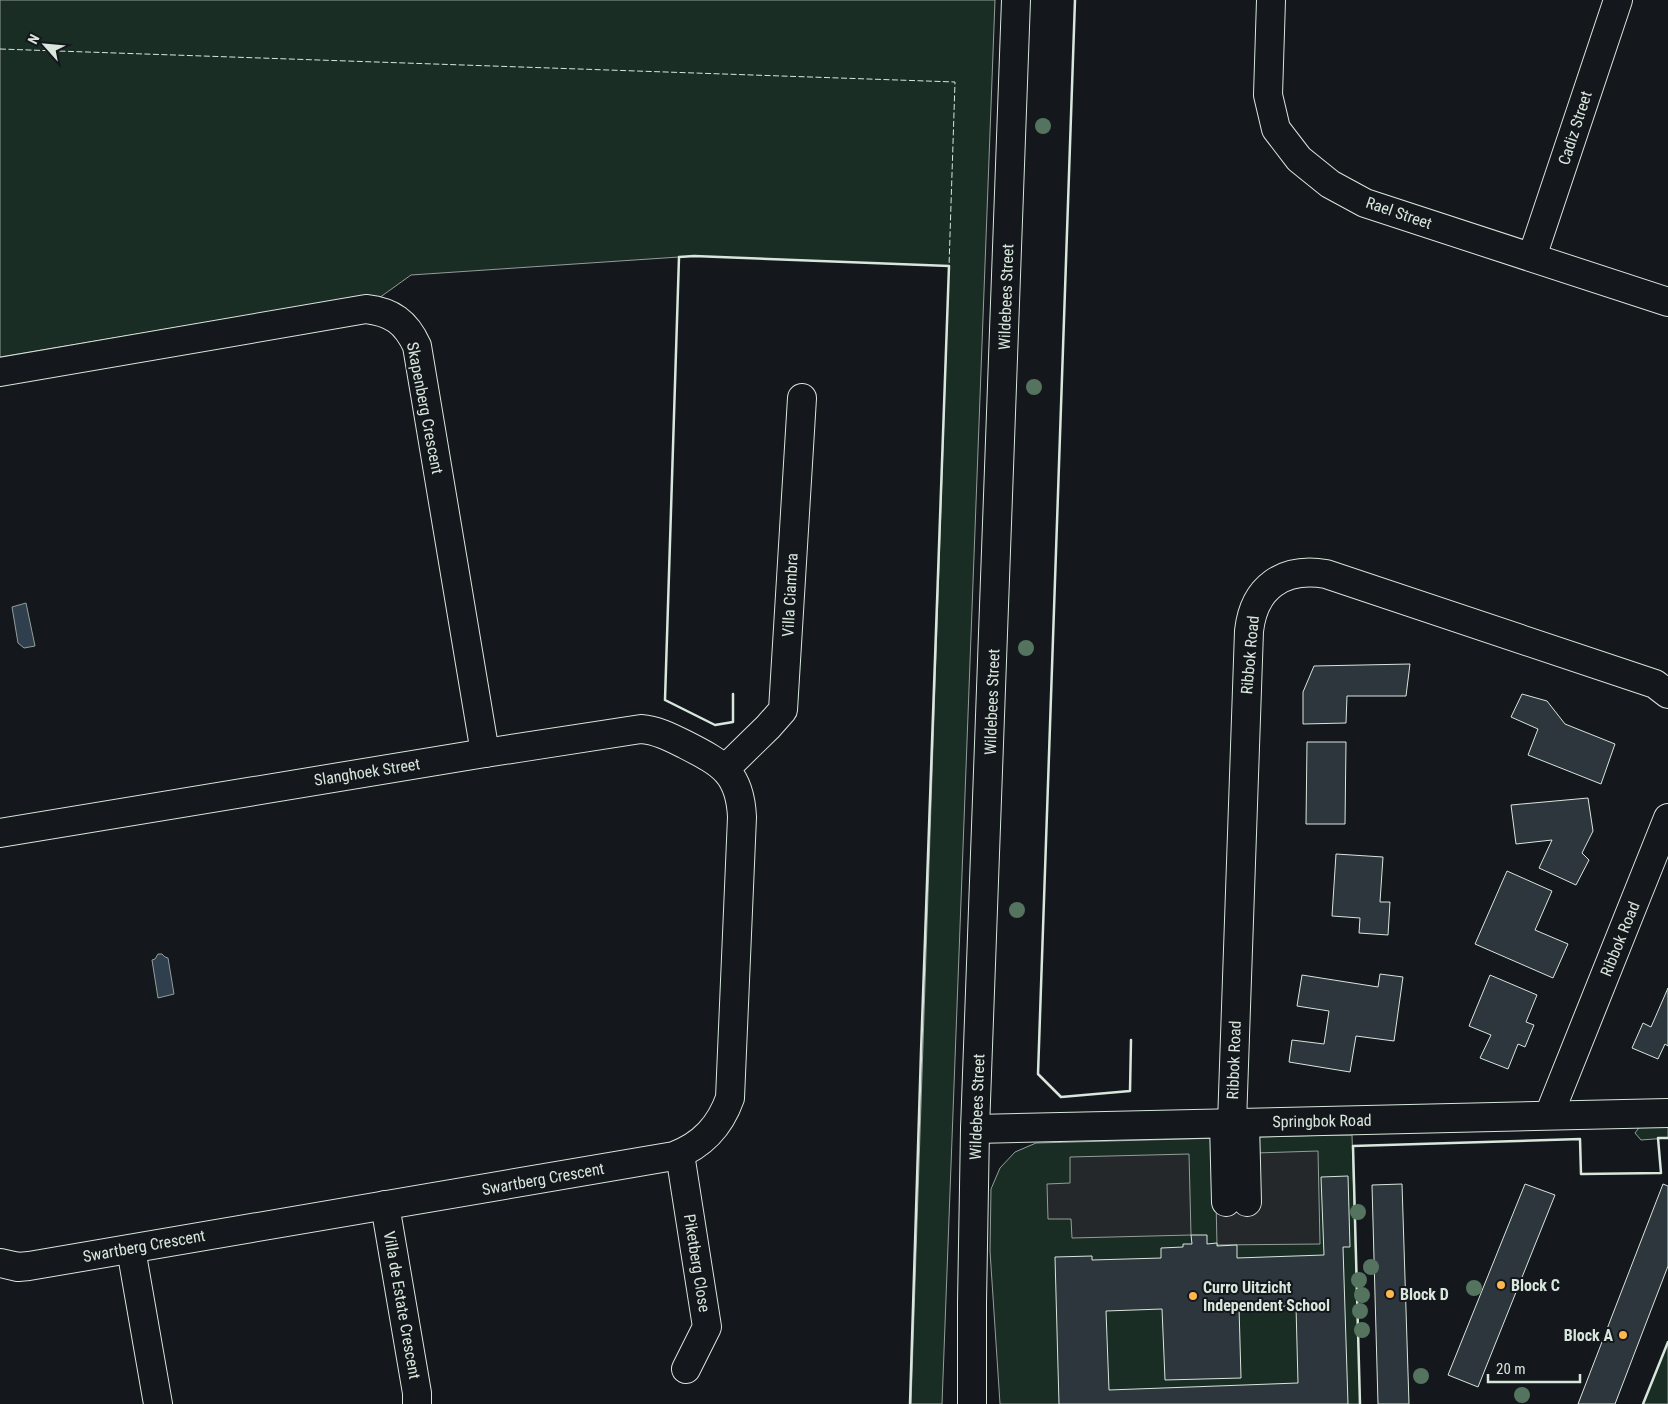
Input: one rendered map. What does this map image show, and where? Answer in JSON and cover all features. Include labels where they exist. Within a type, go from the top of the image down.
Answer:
[{"type":"street","name":"Wildebees Street","points":[[972,1404],[976,1129],[1016,0]]},
{"type":"street","name":"Rael Street","points":[[1271,0],[1268,95],[1276,129],[1299,159],[1330,184],[1365,203],[1668,302]]},
{"type":"street","name":"Cadiz Street","points":[[1532,257],[1618,0]]},
{"type":"street","name":"Skapenberg Crescent","points":[[0,372],[366,309],[392,316],[403,324],[412,334],[417,346],[485,753]]},
{"type":"street","name":"Villa Ciambra","points":[[725,769],[783,710],[802,398]]},
{"type":"street","name":"Ribbok Road","points":[[1236,1202],[1233,1123],[1249,631],[1250,618],[1255,605],[1263,593],[1273,584],[1298,572],[1326,574],[1655,684],[1668,694]]},
{"type":"street","name":"Slanghoek Street","points":[[0,833],[633,730],[648,730],[670,737],[713,759],[725,769]]},
{"type":"street","name":"Swartberg Crescent","points":[[0,1263],[18,1267],[385,1205],[674,1156],[696,1145],[710,1133],[726,1110],[730,1098],[742,817],[737,789],[725,769]]},
{"type":"street","name":"Ribbok Road","points":[[1549,1115],[1668,818]]},
{"type":"street","name":"Springbok Road","points":[[976,1129],[1668,1112]]},
{"type":"street","name":"Piketberg Close","points":[[680,1154],[707,1327],[686,1369]]},
{"type":"street","name":"Villa de Estate Crescent","points":[[385,1205],[417,1393],[417,1404]]},
{"type":"street","points":[[131,1248],[158,1404]]},
{"type":"green space","points":[[0,0],[995,0],[942,1404],[911,1404],[949,266],[694,256],[411,275],[379,298],[364,296],[0,357]]},
{"type":"green space","points":[[1642,1125],[1668,1125],[1668,1138],[1641,1140],[1635,1133]]},
{"type":"green space","name":"Curro Uitzicht Independent School","points":[[1352,1135],[1360,1404],[1000,1404],[990,1251],[991,1189],[1000,1168],[1015,1152],[1036,1143]]},
{"type":"green space","points":[[1668,1342],[1668,1404],[1643,1404]]},
{"type":"shaded area","points":[[1318,1151],[1320,1244],[1217,1245],[1216,1201],[1256,1153]]},
{"type":"shaded area","points":[[1189,1154],[1191,1235],[1072,1238],[1071,1219],[1048,1219],[1047,1184],[1070,1183],[1070,1157]]},
{"type":"water","points":[[26,603],[35,646],[24,648],[18,643],[12,607]]},
{"type":"water","points":[[158,954],[168,958],[174,994],[158,998],[152,960]]},
{"type":"building","points":[[1410,664],[1406,696],[1347,696],[1346,723],[1303,724],[1303,692],[1314,666]]},
{"type":"building","points":[[1522,694],[1547,701],[1565,724],[1615,744],[1601,784],[1528,755],[1538,729],[1511,717]]},
{"type":"building","points":[[1307,742],[1346,742],[1345,824],[1306,824]]},
{"type":"building","points":[[1588,798],[1593,831],[1582,853],[1589,860],[1576,885],[1539,868],[1552,840],[1516,844],[1511,805]]},
{"type":"building","points":[[1336,854],[1383,857],[1380,902],[1390,902],[1388,935],[1359,933],[1360,918],[1332,916]]},
{"type":"building","points":[[1507,871],[1552,891],[1535,930],[1568,944],[1553,978],[1475,944]]},
{"type":"building","points":[[1380,974],[1403,977],[1394,1041],[1356,1036],[1350,1072],[1289,1062],[1292,1040],[1324,1044],[1329,1011],[1297,1006],[1302,975],[1378,987]]},
{"type":"building","points":[[1490,975],[1537,995],[1526,1022],[1534,1025],[1525,1047],[1518,1044],[1508,1069],[1480,1058],[1491,1035],[1469,1026]]},
{"type":"building","points":[[1668,988],[1668,1046],[1665,1044],[1658,1059],[1632,1048],[1643,1023],[1651,1027]]},
{"type":"building","points":[[1348,1176],[1350,1247],[1343,1247],[1348,1404],[1059,1404],[1055,1257],[1092,1256],[1092,1260],[1161,1258],[1161,1248],[1183,1247],[1183,1244],[1192,1244],[1191,1235],[1207,1235],[1207,1244],[1217,1243],[1217,1246],[1237,1245],[1237,1258],[1324,1255],[1321,1177]],"holes":[[[1296,1306],[1298,1383],[1109,1390],[1106,1311],[1162,1309],[1165,1380],[1241,1378],[1239,1307]]]},
{"type":"building","name":"Block D","points":[[1402,1184],[1409,1404],[1378,1404],[1372,1185]]},
{"type":"building","name":"Block C","points":[[1525,1184],[1555,1195],[1478,1387],[1448,1375]]},
{"type":"building","name":"Block A","points":[[1663,1184],[1668,1186],[1668,1266],[1615,1404],[1578,1404]]},
{"type":"fence","points":[[0,49],[955,82],[949,266]]},
{"type":"wall","points":[[1075,0],[1038,1074],[1061,1097],[1130,1091],[1131,1040]]},
{"type":"wall","points":[[733,694],[733,722],[715,725],[665,700],[679,257],[949,266],[910,1404]]},
{"type":"wall","points":[[1360,1404],[1353,1146],[1580,1139],[1581,1174],[1661,1173],[1658,1138],[1668,1138]]},
{"type":"wall","points":[[1643,1404],[1668,1342]]},
{"type":"place","name":"Block C","points":[[1501,1285]]},
{"type":"place","name":"Block D","points":[[1390,1294]]},
{"type":"place","name":"Curro Uitzicht Independent School","points":[[1193,1296]]},
{"type":"place","name":"Block A","points":[[1623,1335]]}]
